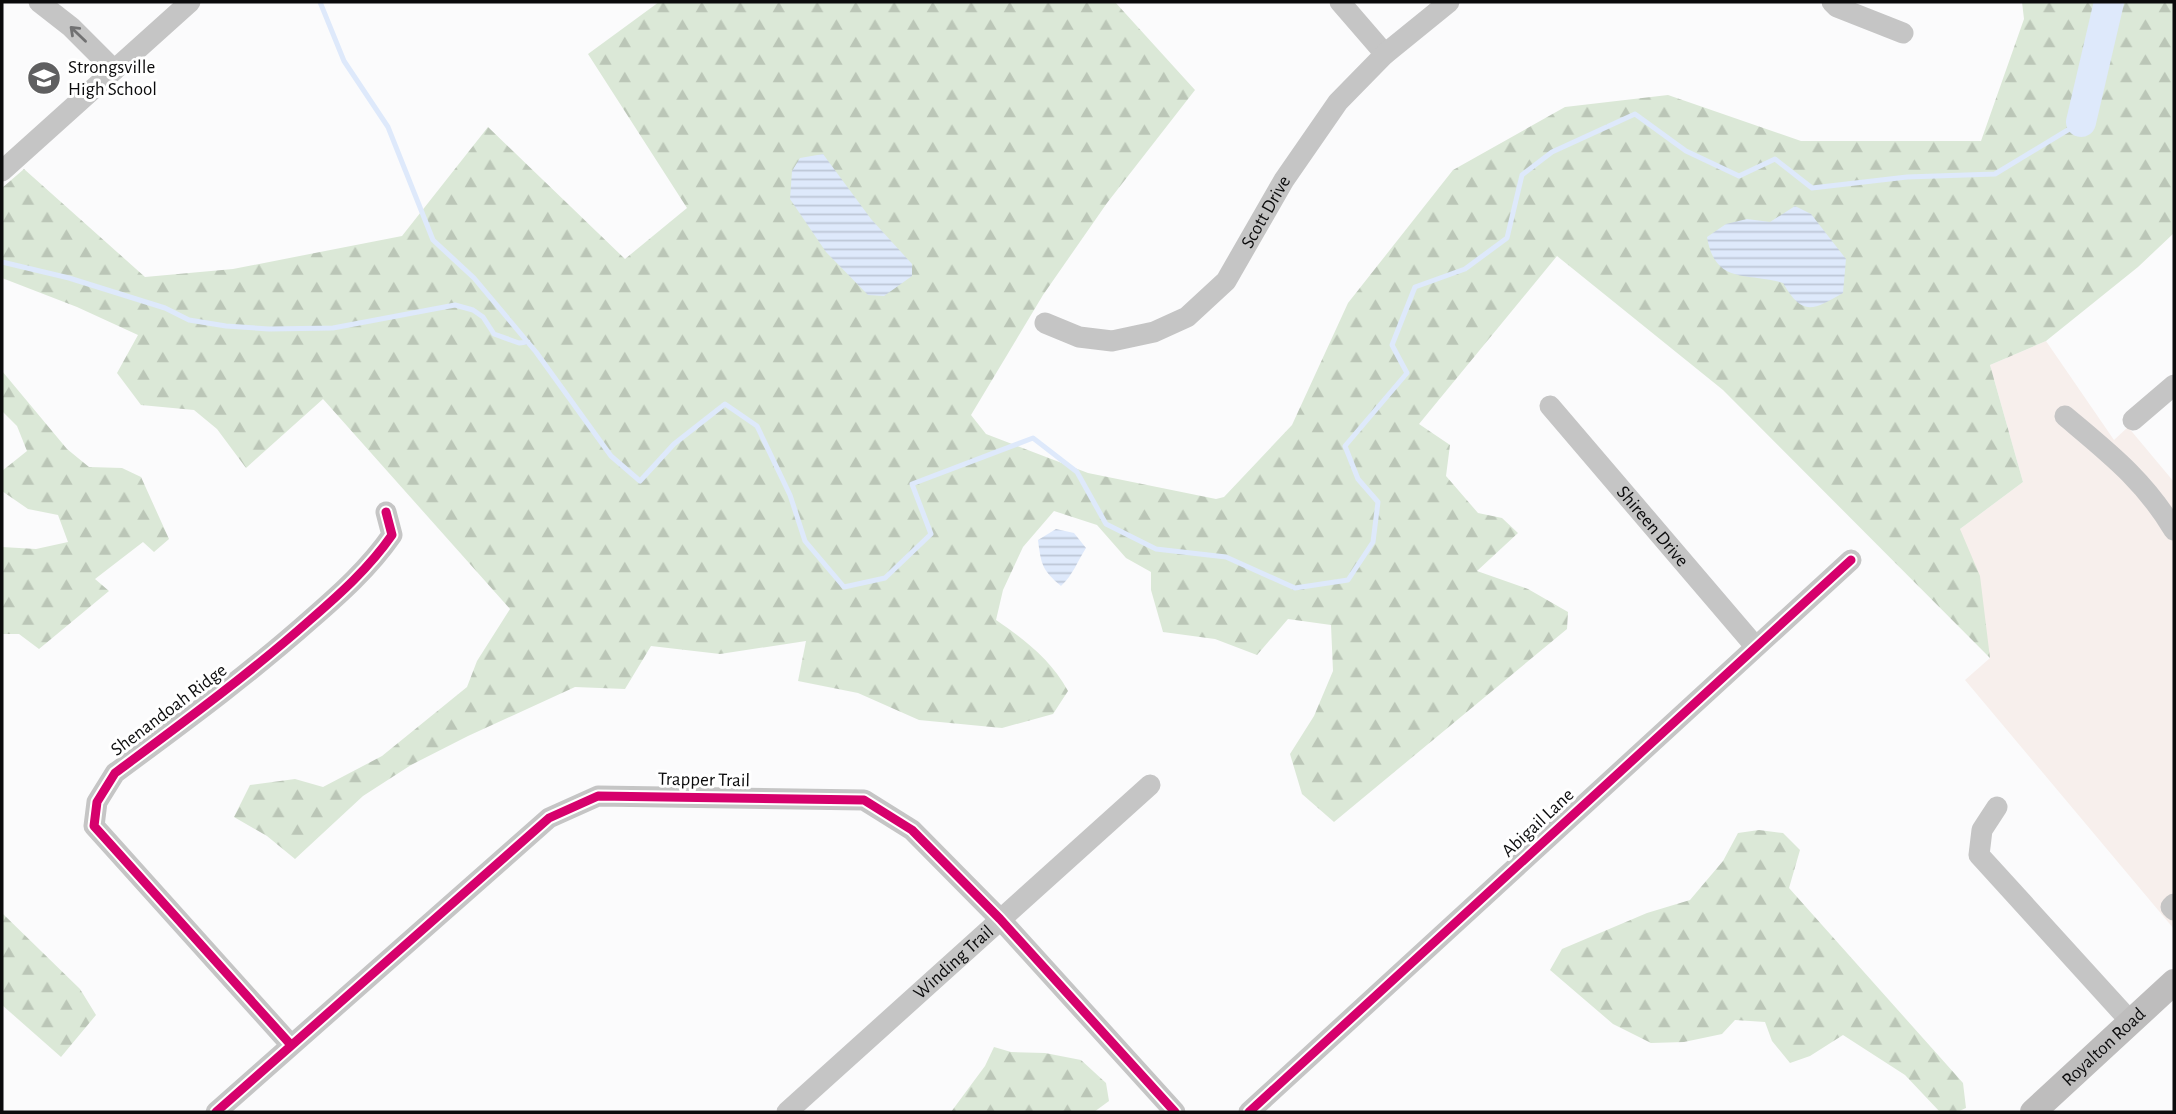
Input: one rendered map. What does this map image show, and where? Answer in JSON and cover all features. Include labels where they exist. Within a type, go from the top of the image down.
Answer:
[{"type":"main road","name":"Royalton Road","points":[[2032,1112],[2174,982]]},
{"type":"street","points":[[38,2],[71,27],[114,70]]},
{"type":"street","points":[[2,171],[190,2]]},
{"type":"street","points":[[1340,2],[1385,54]]},
{"type":"street","name":"Scott Drive","points":[[1045,323],[1079,337],[1112,341],[1154,332],[1187,317],[1226,281],[1284,180],[1338,102],[1385,54],[1449,2]]},
{"type":"street","points":[[1832,2],[1837,7],[1903,33]]},
{"type":"street","points":[[2133,420],[2174,385]]},
{"type":"street","name":"Shireen Drive","points":[[1550,406],[1755,646]]},
{"type":"street","points":[[2065,416],[2128,470],[2157,502],[2174,530]]},
{"type":"street","name":"Shenandoah Ridge","points":[[291,1045],[94,826],[97,802],[115,773],[280,647],[352,583],[392,535],[386,512]]},
{"type":"street","name":"Abigail Lane","points":[[1249,1112],[1851,560]]},
{"type":"street","name":"Winding Trail","points":[[787,1112],[1150,785]]},
{"type":"street","name":"Trapper Trail","points":[[216,1112],[549,818],[598,796],[864,800],[912,830],[1000,919],[1175,1112]]},
{"type":"street","points":[[1997,807],[1982,830],[1979,855],[2131,1021]]},
{"type":"street","points":[[2174,904],[2171,907],[2174,910]]},
{"type":"shaded area","points":[[2046,341],[2114,440],[2128,427],[2174,482],[2174,929],[1965,680],[1990,658],[1960,529],[2023,482],[1990,365]]},
{"type":"green space","points":[[659,2],[1115,2],[1195,90],[1107,203],[1043,295],[971,415],[986,434],[1088,473],[1216,499],[1224,497],[1292,425],[1348,303],[1453,170],[1565,107],[1668,95],[1801,141],[1981,141],[2024,19],[2022,2],[2174,2],[2174,233],[2138,267],[2046,341],[1990,365],[2023,482],[1960,529],[1980,576],[1990,658],[1723,390],[1557,256],[1419,424],[1450,445],[1446,476],[1478,513],[1502,518],[1518,533],[1477,571],[1528,589],[1568,612],[1567,629],[1334,822],[1302,794],[1290,754],[1314,716],[1333,671],[1331,625],[1288,619],[1257,655],[1215,639],[1163,632],[1151,590],[1151,572],[1126,558],[1097,525],[1054,511],[1023,547],[1003,590],[996,620],[1036,651],[1054,670],[1068,691],[1053,714],[1002,728],[919,720],[858,693],[798,681],[806,641],[720,654],[651,646],[625,689],[575,687],[411,765],[363,796],[295,859],[267,836],[234,817],[250,785],[295,779],[323,787],[382,756],[467,687],[477,661],[510,609],[323,399],[246,468],[217,429],[194,410],[141,405],[117,373],[138,335],[77,307],[2,278],[2,188],[24,169],[145,277],[233,269],[402,236],[488,127],[625,259],[687,208],[588,54]]},
{"type":"green space","points":[[2,371],[67,449],[89,467],[122,468],[141,477],[169,539],[154,552],[143,542],[95,579],[109,591],[39,649],[19,634],[2,634],[2,547],[36,549],[68,542],[58,515],[28,509],[2,491],[2,471],[27,451],[17,426],[2,411]]},
{"type":"green space","points":[[1759,830],[1783,833],[1800,850],[1789,888],[1963,1083],[1966,1108],[1957,1112],[1940,1112],[1905,1075],[1843,1035],[1810,1056],[1790,1063],[1772,1041],[1765,1022],[1735,1020],[1722,1034],[1684,1042],[1651,1043],[1613,1024],[1550,970],[1562,949],[1647,913],[1690,900],[1723,861],[1738,833]]},
{"type":"green space","points":[[2,913],[80,989],[96,1015],[61,1057],[2,1005]]},
{"type":"green space","points":[[994,1047],[1011,1052],[1045,1053],[1081,1060],[1106,1083],[1109,1101],[1094,1112],[951,1112],[985,1066]]},
{"type":"water","points":[[823,154],[871,219],[912,264],[912,276],[884,296],[868,295],[826,252],[790,199],[792,171],[800,158]]},
{"type":"water","points":[[1795,206],[1811,214],[1846,259],[1843,293],[1815,306],[1808,307],[1796,301],[1783,283],[1746,277],[1726,270],[1717,263],[1711,253],[1707,237],[1726,224],[1747,219],[1770,222]]},
{"type":"water","points":[[1056,529],[1074,533],[1086,548],[1061,586],[1044,566],[1038,540]]},
{"type":"waterway","points":[[320,2],[344,61],[388,127],[433,240],[474,278],[536,352],[611,456],[640,481],[674,444],[725,404],[757,426],[790,495],[805,541],[844,587],[885,578],[931,534],[912,484],[1033,438],[1077,472],[1106,524],[1156,549],[1226,557],[1295,588],[1348,580],[1373,542],[1378,502],[1358,479],[1345,446],[1407,373],[1392,345],[1415,287],[1465,269],[1507,238],[1522,175],[1552,152],[1635,114],[1686,151],[1739,176],[1775,159],[1812,188],[1907,177],[1995,174],[2081,122]]},
{"type":"waterway","points":[[2081,122],[2109,2]]},
{"type":"waterway","points":[[2,262],[69,278],[165,308],[189,320],[226,326],[269,329],[333,328],[455,305],[473,310],[483,317],[494,334],[519,343],[528,342]]},
{"type":"cycle path","points":[[291,1045],[94,826],[97,802],[115,773],[263,660],[354,580],[392,535],[386,512]]},
{"type":"cycle path","points":[[1249,1112],[1851,560]]},
{"type":"cycle path","points":[[216,1112],[549,818],[598,796],[864,800],[912,830],[1000,919],[1175,1112]]},
{"type":"place","name":"Strongsville High School","points":[[44,78]]}]
